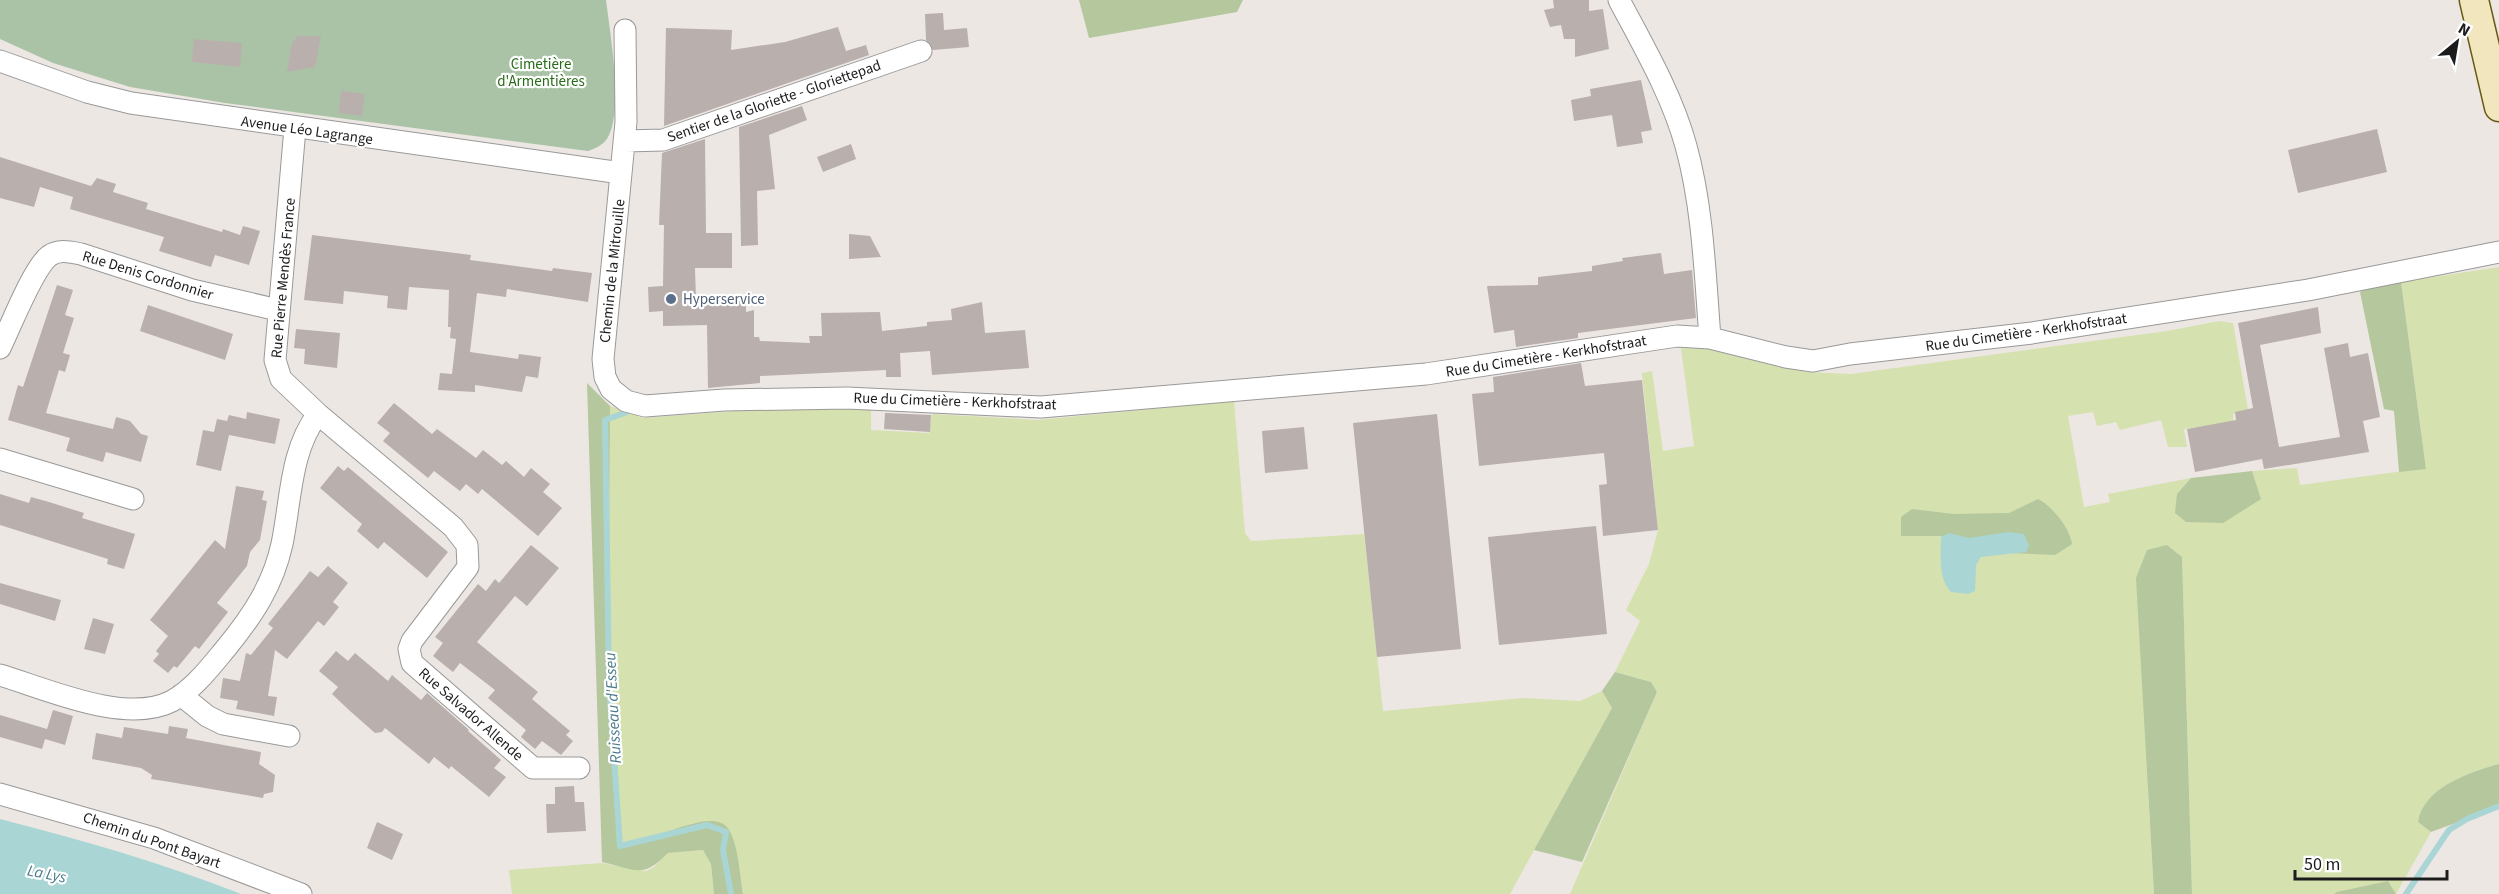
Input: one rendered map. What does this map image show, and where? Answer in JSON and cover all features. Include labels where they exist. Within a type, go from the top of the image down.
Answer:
[{"type":"street","points":[[1619,0],[1657,72],[1686,147],[1697,206],[1710,338]]},
{"type":"street","points":[[2474,0],[2499,106]]},
{"type":"street","points":[[621,173],[627,102],[625,30]]},
{"type":"street","name":"Sentier de la Gloriette - Gloriettepad","points":[[625,141],[663,140],[921,51]]},
{"type":"street","name":"Avenue Léo Lagrange","points":[[0,61],[117,100],[295,128],[621,173]]},
{"type":"street","name":"Rue Pierre Mendès France","points":[[295,128],[275,360],[277,371],[288,387],[318,414]]},
{"type":"street","name":"Chemin de la Mitrouille","points":[[604,369],[621,173]]},
{"type":"street","name":"Rue Denis Cordonnier","points":[[0,348],[38,269],[49,257],[62,251],[81,254],[192,290],[278,309]]},
{"type":"street","name":"Rue du Cimetière - Kerkhofstraat","points":[[604,369],[608,386],[617,396],[645,406],[724,400],[848,398],[1041,407],[1426,374],[1677,336],[1710,338],[1785,357],[1813,361],[2032,333],[2285,294],[2499,252]]},
{"type":"street","points":[[0,675],[97,703],[140,710],[160,705],[182,694],[203,674],[237,634],[258,607],[270,583],[282,547],[299,448],[308,427],[318,414]]},
{"type":"street","name":"Rue Salvador Allende","points":[[318,414],[453,527],[467,545],[468,567],[412,641],[409,649],[412,663],[533,768],[579,768]]},
{"type":"street","points":[[0,459],[133,499]]},
{"type":"street","points":[[182,694],[207,716],[223,724],[289,736]]},
{"type":"street","name":"Chemin du Pont Bayart","points":[[0,794],[154,838],[301,894]]},
{"type":"green space","name":"Cimetière d'Armentières","points":[[0,0],[606,0],[614,69],[613,122],[605,141],[588,151],[225,103],[130,87],[53,63],[0,39]]},
{"type":"green space","points":[[1079,0],[1243,0],[1237,12],[1089,38]]},
{"type":"green space","points":[[2499,267],[2499,764],[2449,783],[2429,800],[2418,822],[2431,832],[2396,894],[2388,881],[2334,894],[2192,894],[2182,557],[2167,545],[2148,792],[2154,894],[1570,894],[1657,692],[1651,682],[1615,672],[1640,621],[1626,610],[1649,564],[1658,530],[1642,373],[1652,371],[1663,451],[1694,446],[1681,348],[1722,349],[1806,372],[1851,374],[2167,331],[2219,321],[2233,323],[2248,410],[2233,414],[2233,422],[2184,429],[2187,447],[2168,447],[2161,420],[2120,430],[2116,422],[2097,426],[2093,412],[2068,416],[2084,507],[2110,502],[2108,494],[2191,478],[2177,494],[2261,499],[2252,471],[2297,468],[2300,485],[2426,468],[2401,282]]},
{"type":"green space","points":[[2401,282],[2426,469],[2399,472],[2394,411],[2384,409],[2360,292],[2375,283]]},
{"type":"green space","points":[[587,383],[610,406],[609,593],[617,842],[624,847],[677,828],[706,821],[717,822],[726,826],[733,839],[743,894],[714,894],[711,864],[703,850],[668,853],[644,870],[602,862]]},
{"type":"green space","points":[[1234,401],[1245,533],[1251,541],[1364,534],[1383,711],[1524,698],[1580,701],[1602,691],[1612,708],[1510,894],[743,894],[733,841],[694,823],[636,845],[624,847],[617,842],[609,593],[610,406],[643,418],[802,406],[871,409],[871,430],[929,433],[932,414],[1038,420]]},
{"type":"green space","points":[[2252,471],[2261,499],[2223,523],[2186,522],[2175,513],[2177,494],[2191,478]]},
{"type":"green space","points":[[2038,499],[2060,518],[2071,538],[2072,544],[2055,555],[1987,552],[1948,536],[1901,536],[1901,517],[1912,509],[1953,514],[2009,513]]},
{"type":"green space","points":[[2167,545],[2182,557],[2192,894],[2154,894],[2136,578],[2147,550]]},
{"type":"green space","points":[[1615,672],[1651,682],[1657,692],[1582,862],[1534,850],[1612,708],[1602,691]]},
{"type":"green space","points":[[2499,764],[2499,807],[2431,832],[2418,822],[2429,800],[2449,783]]},
{"type":"green space","points":[[703,850],[711,864],[714,894],[512,894],[509,870],[602,863],[646,871],[654,867],[668,853]]},
{"type":"green space","points":[[2388,881],[2396,894],[2334,894],[2337,892]]},
{"type":"water","points":[[2008,532],[2024,534],[2029,546],[2026,552],[1981,557],[1976,565],[1975,591],[1968,594],[1951,592],[1942,574],[1941,537],[1949,533],[1969,538]]},
{"type":"water","name":"La Lys","points":[[0,819],[122,853],[241,894],[0,894]]},
{"type":"building","points":[[1553,0],[1589,0],[1589,11],[1603,9],[1609,49],[1575,57],[1575,39],[1564,39],[1561,25],[1550,27],[1544,10],[1554,8]]},
{"type":"building","points":[[943,13],[944,30],[967,28],[969,47],[933,50],[926,40],[925,14]]},
{"type":"building","points":[[838,27],[846,51],[866,45],[869,55],[664,126],[666,28],[732,30],[731,50],[785,42]]},
{"type":"building","points":[[298,36],[321,36],[315,67],[287,72],[292,43]]},
{"type":"building","points":[[194,39],[242,43],[240,67],[192,62]]},
{"type":"building","points":[[1641,80],[1652,130],[1641,132],[1643,143],[1617,147],[1612,115],[1574,121],[1571,100],[1591,96],[1590,89]]},
{"type":"building","points":[[341,91],[365,94],[362,116],[339,113]]},
{"type":"building","points":[[802,106],[807,120],[769,135],[775,189],[757,191],[758,245],[741,246],[739,127]]},
{"type":"building","points":[[2377,129],[2387,172],[2298,193],[2288,150]]},
{"type":"building","points":[[705,139],[706,233],[732,233],[732,268],[695,268],[696,299],[746,300],[746,312],[754,310],[754,337],[759,337],[760,341],[810,343],[809,336],[822,336],[821,313],[880,312],[882,331],[927,326],[927,322],[952,320],[951,309],[982,302],[985,333],[1025,330],[1029,368],[932,375],[930,351],[900,353],[901,377],[886,377],[886,370],[760,376],[760,383],[708,388],[707,325],[663,326],[663,311],[649,312],[648,287],[663,286],[664,225],[659,225],[662,153]]},
{"type":"building","points":[[851,144],[856,159],[823,172],[817,157]]},
{"type":"building","points":[[0,157],[91,186],[97,178],[116,184],[113,192],[148,203],[146,209],[222,232],[223,229],[240,235],[243,226],[260,231],[249,265],[215,255],[211,267],[159,251],[164,237],[70,209],[73,197],[40,187],[34,207],[0,198]]},
{"type":"building","points":[[849,234],[870,236],[881,257],[849,259]]},
{"type":"building","points":[[312,235],[471,255],[470,260],[552,271],[553,268],[592,273],[588,302],[507,289],[506,297],[477,293],[470,352],[518,359],[519,354],[541,357],[538,378],[526,376],[522,392],[475,385],[475,392],[438,390],[440,373],[452,374],[456,339],[450,338],[451,327],[448,327],[449,290],[409,287],[407,310],[387,308],[388,296],[344,291],[343,304],[304,300]]},
{"type":"building","points":[[1661,253],[1664,274],[1692,270],[1696,318],[1578,333],[1578,338],[1516,347],[1514,330],[1494,333],[1487,286],[1538,285],[1538,277],[1592,271],[1592,266],[1623,261],[1622,258]]},
{"type":"building","points":[[57,285],[73,290],[65,315],[74,318],[63,353],[70,355],[65,372],[59,370],[46,413],[113,429],[116,417],[130,421],[141,434],[148,436],[141,462],[106,452],[103,462],[66,451],[70,438],[8,420],[18,385],[23,387]]},
{"type":"building","points":[[148,305],[233,334],[225,360],[140,331]]},
{"type":"building","points":[[2318,307],[2321,333],[2260,345],[2279,447],[2340,437],[2324,348],[2348,343],[2350,357],[2368,353],[2380,417],[2363,421],[2369,452],[2264,469],[2262,459],[2195,472],[2187,429],[2236,420],[2235,412],[2253,408],[2238,323]]},
{"type":"building","points":[[296,329],[340,333],[337,368],[304,364],[305,349],[294,348]]},
{"type":"building","points":[[1581,363],[1585,386],[1642,380],[1658,530],[1603,536],[1599,485],[1607,484],[1604,453],[1479,466],[1472,394],[1494,392],[1493,377]]},
{"type":"building","points":[[394,403],[432,434],[437,429],[476,458],[483,450],[502,465],[506,461],[524,477],[531,468],[550,484],[543,492],[562,508],[538,536],[482,489],[478,494],[466,484],[460,491],[434,471],[428,478],[383,441],[390,433],[377,423]]},
{"type":"building","points":[[247,412],[280,419],[275,444],[229,435],[221,471],[196,465],[203,430],[214,432],[217,419],[227,421],[229,415],[246,419]]},
{"type":"building","points":[[885,413],[931,415],[930,432],[884,429]]},
{"type":"building","points":[[1437,414],[1461,649],[1377,657],[1353,423]]},
{"type":"building","points":[[1304,427],[1308,469],[1265,473],[1262,431]]},
{"type":"building","points":[[338,466],[344,471],[348,467],[448,552],[427,578],[384,542],[378,549],[357,531],[362,524],[320,488]]},
{"type":"building","points":[[236,486],[264,491],[262,500],[267,501],[260,540],[250,552],[247,566],[217,603],[228,612],[199,649],[195,646],[177,668],[174,666],[168,673],[153,661],[159,654],[156,651],[168,636],[150,620],[215,540],[225,549]]},
{"type":"building","points":[[0,494],[29,503],[31,497],[49,502],[84,513],[82,518],[135,534],[124,569],[107,564],[108,559],[0,525]]},
{"type":"building","points":[[1596,526],[1607,634],[1499,645],[1488,537]]},
{"type":"building","points":[[531,545],[559,568],[527,606],[515,596],[477,642],[538,692],[532,699],[570,731],[566,735],[573,741],[561,755],[542,741],[535,749],[521,737],[526,730],[488,698],[495,690],[460,663],[453,672],[433,656],[443,643],[435,637],[478,584],[486,591],[495,579],[499,583]]},
{"type":"building","points":[[328,566],[348,583],[333,602],[339,607],[324,626],[318,621],[287,659],[275,650],[268,696],[277,697],[274,716],[236,709],[238,701],[220,698],[223,678],[240,681],[246,653],[251,655],[273,628],[268,624],[310,571],[318,577]]},
{"type":"building","points":[[0,583],[61,600],[55,621],[0,604]]},
{"type":"building","points":[[93,618],[114,624],[105,654],[84,649]]},
{"type":"building","points":[[336,651],[348,661],[355,653],[388,681],[392,675],[421,700],[427,693],[501,760],[494,768],[506,777],[489,797],[451,766],[449,769],[434,757],[429,764],[385,728],[382,732],[375,733],[332,694],[338,687],[319,671]]},
{"type":"building","points":[[53,710],[73,716],[65,745],[45,739],[42,749],[0,737],[0,715],[47,729]]},
{"type":"building","points":[[169,726],[188,729],[186,738],[261,752],[259,764],[275,775],[273,792],[264,794],[263,798],[151,779],[152,775],[141,768],[92,759],[96,733],[122,738],[124,727],[168,734]]},
{"type":"building","points":[[574,786],[575,802],[584,802],[586,831],[547,833],[546,804],[555,804],[555,787]]},
{"type":"building","points":[[377,822],[403,834],[392,860],[367,848]]},
{"type":"waterway","name":"Ruisseau d'Esseu","points":[[627,412],[605,420],[609,685],[620,846],[707,825],[726,832],[723,850],[731,894]]},
{"type":"waterway","name":"Ruisseau d'Esseu","points":[[2406,894],[2449,830],[2467,819],[2499,806]]},
{"type":"place","name":"Hyperservice","points":[[671,299]]}]
